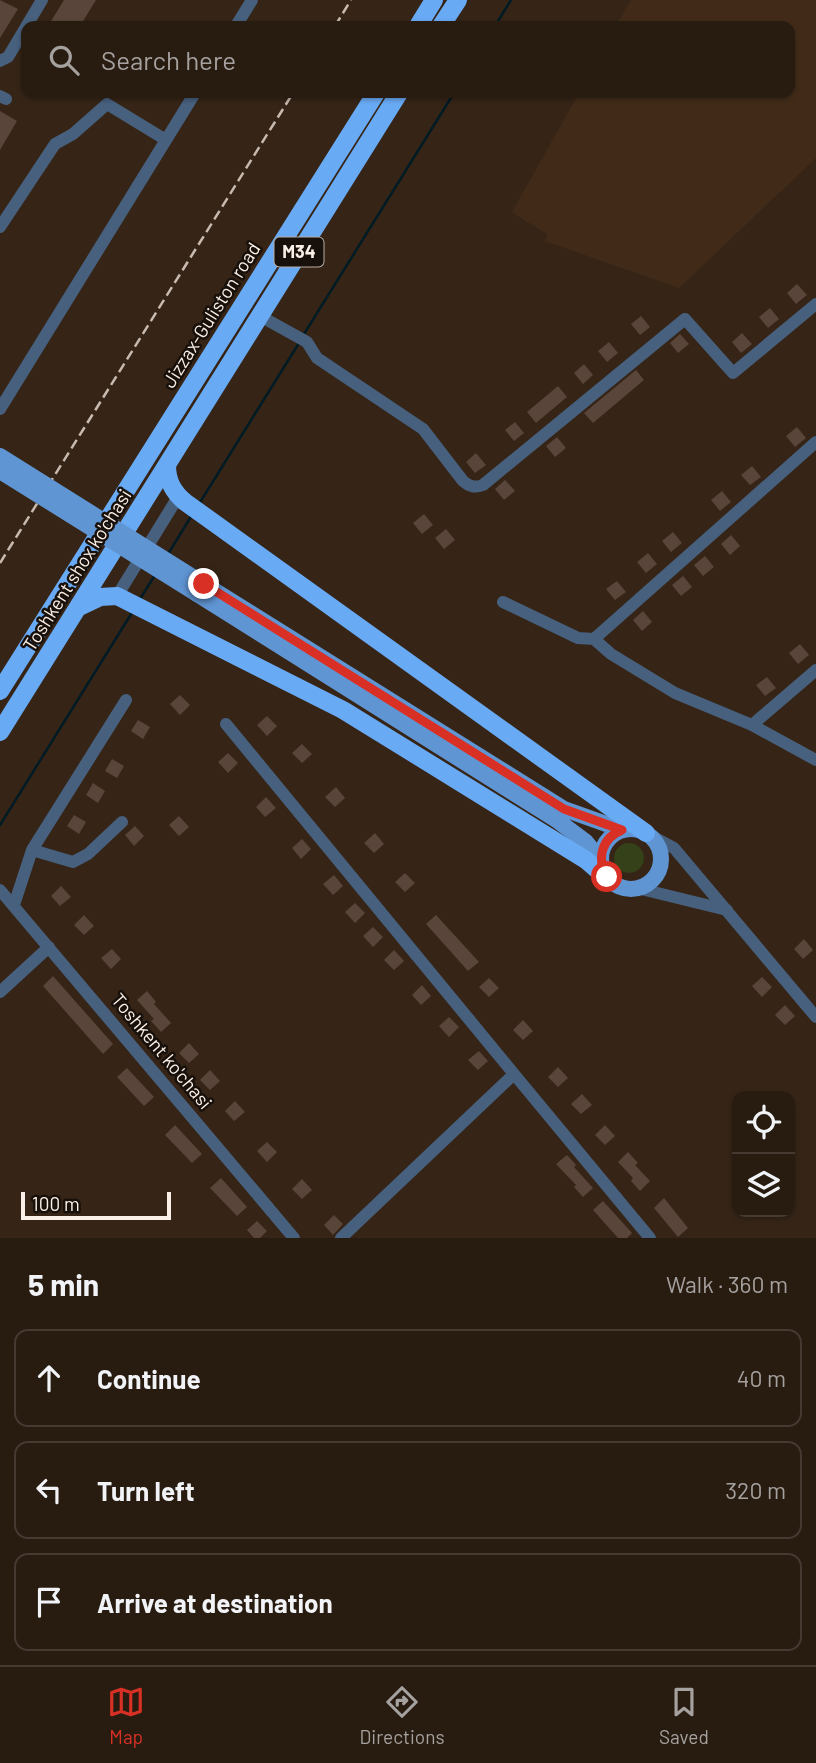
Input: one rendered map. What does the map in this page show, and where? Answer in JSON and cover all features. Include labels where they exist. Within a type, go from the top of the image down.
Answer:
[{"type":"highway","points":[[421,21],[434,0]]},
{"type":"highway","points":[[444,21],[457,0]]},
{"type":"highway","name":"Jizzax-Guliston road","points":[[171,418],[373,98]]},
{"type":"highway","name":"M34","points":[[260,316],[396,98]]},
{"type":"highway","name":"Toshkent shox ko'chasi","points":[[0,732],[260,316]]},
{"type":"highway","name":"Toshkent shox ko'chasi","points":[[0,691],[171,418]]},
{"type":"highway","points":[[167,465],[169,482],[182,499],[205,517],[646,833]]},
{"type":"highway","points":[[76,609],[93,599],[121,598],[343,710],[586,860],[610,881]]},
{"type":"main road","points":[[0,456],[558,821],[586,842],[601,861]]},
{"type":"main road","points":[[0,471],[564,809],[622,830],[635,829],[646,833],[658,847],[660,864],[652,880],[637,888],[620,887],[610,881],[601,861],[602,850],[608,840],[622,830]]},
{"type":"street","points":[[239,21],[252,0]]},
{"type":"street","points":[[26,21],[36,2]]},
{"type":"street","points":[[0,61],[8,57],[21,31]]},
{"type":"street","points":[[0,409],[192,98]]},
{"type":"street","points":[[0,227],[55,144],[73,134],[107,104],[166,140]]},
{"type":"street","points":[[260,316],[302,339],[317,358],[423,429],[463,481],[472,487],[478,487],[685,319],[733,373],[816,304]]},
{"type":"street","points":[[594,639],[816,442]]},
{"type":"street","points":[[121,598],[182,499]]},
{"type":"street","points":[[502,602],[578,638],[594,639],[611,654],[675,693],[752,725],[816,760]]},
{"type":"street","points":[[752,725],[816,670]]},
{"type":"street","points":[[14,905],[32,850],[126,700]]},
{"type":"street","points":[[226,724],[650,1238]]},
{"type":"street","points":[[32,850],[73,862],[88,854],[122,822]]},
{"type":"street","points":[[646,833],[674,848],[816,1017]]},
{"type":"street","points":[[637,888],[728,910]]},
{"type":"street","name":"Toshkent ko'chasi","points":[[0,890],[294,1238]]},
{"type":"street","points":[[0,992],[49,947]]},
{"type":"street","points":[[341,1238],[514,1074]]},
{"type":"shaded area","points":[[631,0],[816,0],[816,158],[679,288],[545,241],[548,235],[512,212],[576,98],[795,98],[795,21],[619,21]]},
{"type":"green space","points":[[629,843],[640,847],[644,858],[640,869],[629,873],[618,869],[614,858],[618,847]]},
{"type":"building","points":[[0,0],[18,9],[0,38]]},
{"type":"building","points":[[64,0],[96,0],[83,21],[51,21]]},
{"type":"building","points":[[0,111],[17,121],[0,150]]},
{"type":"building","points":[[797,284],[807,295],[796,304],[787,293]]},
{"type":"building","points":[[770,308],[779,319],[768,328],[759,317]]},
{"type":"building","points":[[641,316],[650,327],[640,335],[631,324]]},
{"type":"building","points":[[742,333],[752,344],[741,353],[732,342]]},
{"type":"building","points":[[680,334],[689,344],[678,353],[670,343]]},
{"type":"building","points":[[609,342],[618,353],[607,362],[598,351]]},
{"type":"building","points":[[584,364],[593,375],[583,384],[574,373]]},
{"type":"building","points":[[636,370],[644,380],[593,423],[584,413]]},
{"type":"building","points":[[558,386],[567,397],[536,423],[527,412]]},
{"type":"building","points":[[515,422],[524,433],[514,441],[505,430]]},
{"type":"building","points":[[797,427],[806,438],[795,447],[786,436]]},
{"type":"building","points":[[557,437],[566,448],[555,457],[546,446]]},
{"type":"building","points":[[476,453],[486,465],[475,473],[466,462]]},
{"type":"building","points":[[752,466],[761,477],[750,485],[741,475]]},
{"type":"building","points":[[505,480],[515,491],[504,500],[495,489]]},
{"type":"building","points":[[722,491],[731,502],[720,511],[711,500]]},
{"type":"building","points":[[424,514],[433,525],[422,534],[413,523]]},
{"type":"building","points":[[446,529],[455,540],[444,549],[435,538]]},
{"type":"building","points":[[673,532],[682,543],[671,552],[662,541]]},
{"type":"building","points":[[731,535],[740,546],[730,555],[721,544]]},
{"type":"building","points":[[648,553],[657,564],[646,573],[637,562]]},
{"type":"building","points":[[705,556],[714,567],[703,576],[694,565]]},
{"type":"building","points":[[683,576],[692,587],[681,596],[672,585]]},
{"type":"building","points":[[617,581],[626,592],[615,600],[606,589]]},
{"type":"building","points":[[643,611],[652,622],[642,631],[633,620]]},
{"type":"building","points":[[800,644],[809,655],[798,664],[789,653]]},
{"type":"building","points":[[767,677],[776,688],[765,696],[756,685]]},
{"type":"building","points":[[180,695],[190,705],[180,715],[170,704]]},
{"type":"building","points":[[267,716],[277,726],[267,736],[257,725]]},
{"type":"building","points":[[138,720],[150,727],[143,739],[131,731]]},
{"type":"building","points":[[302,744],[312,754],[302,763],[292,753]]},
{"type":"building","points":[[228,753],[238,763],[228,773],[218,762]]},
{"type":"building","points":[[112,759],[124,766],[117,778],[105,771]]},
{"type":"building","points":[[93,783],[105,791],[98,803],[86,795]]},
{"type":"building","points":[[336,787],[345,798],[335,807],[325,797]]},
{"type":"building","points":[[266,797],[276,808],[265,817],[256,807]]},
{"type":"building","points":[[74,815],[86,822],[79,834],[67,826]]},
{"type":"building","points":[[179,816],[189,827],[179,836],[169,825]]},
{"type":"building","points":[[135,826],[144,836],[134,846],[125,835]]},
{"type":"building","points":[[375,833],[384,844],[374,853],[364,843]]},
{"type":"building","points":[[302,839],[311,849],[301,859],[292,848]]},
{"type":"building","points":[[405,873],[415,883],[405,892],[395,882]]},
{"type":"building","points":[[334,875],[343,886],[333,895],[323,884]]},
{"type":"building","points":[[61,886],[71,897],[60,906],[51,896]]},
{"type":"building","points":[[355,903],[365,913],[355,923],[345,912]]},
{"type":"building","points":[[84,915],[94,926],[84,935],[74,925]]},
{"type":"building","points":[[436,915],[479,962],[468,971],[426,924]]},
{"type":"building","points":[[373,927],[383,937],[373,947],[363,936]]},
{"type":"building","points":[[804,939],[813,950],[803,959],[794,949]]},
{"type":"building","points":[[112,949],[121,959],[111,969],[101,958]]},
{"type":"building","points":[[394,950],[404,961],[394,970],[384,960]]},
{"type":"building","points":[[53,976],[113,1044],[103,1054],[43,986]]},
{"type":"building","points":[[762,977],[772,987],[762,997],[752,986]]},
{"type":"building","points":[[489,978],[499,988],[489,997],[479,987]]},
{"type":"building","points":[[422,985],[431,996],[421,1005],[412,995]]},
{"type":"building","points":[[147,991],[156,1002],[154,1004],[171,1023],[161,1032],[151,1021],[154,1019],[137,1000]]},
{"type":"building","points":[[785,1005],[795,1016],[785,1025],[775,1015]]},
{"type":"building","points":[[449,1017],[459,1027],[449,1037],[439,1026]]},
{"type":"building","points":[[523,1020],[533,1031],[523,1040],[513,1030]]},
{"type":"building","points":[[189,1043],[199,1054],[189,1063],[179,1053]]},
{"type":"building","points":[[479,1051],[488,1061],[478,1070],[468,1060]]},
{"type":"building","points":[[558,1067],[568,1078],[558,1087],[548,1077]]},
{"type":"building","points":[[127,1068],[154,1097],[144,1106],[117,1077]]},
{"type":"building","points":[[210,1070],[220,1081],[210,1090],[200,1080]]},
{"type":"building","points":[[582,1094],[592,1105],[581,1114],[571,1104]]},
{"type":"building","points":[[235,1101],[245,1112],[234,1121],[225,1111]]},
{"type":"building","points":[[175,1125],[202,1154],[192,1163],[165,1135]]},
{"type":"building","points":[[605,1125],[615,1136],[605,1145],[595,1135]]},
{"type":"building","points":[[267,1142],[277,1152],[267,1162],[257,1151]]},
{"type":"building","points":[[628,1152],[638,1163],[635,1165],[650,1181],[640,1191],[631,1181],[633,1178],[618,1162]]},
{"type":"building","points":[[567,1155],[593,1188],[583,1197],[574,1187],[576,1185],[556,1164]]},
{"type":"building","points":[[221,1178],[247,1207],[237,1216],[210,1188]]},
{"type":"building","points":[[302,1179],[312,1190],[302,1199],[292,1189]]},
{"type":"building","points":[[664,1198],[688,1228],[678,1237],[654,1208]]},
{"type":"building","points":[[603,1201],[632,1233],[627,1238],[618,1238],[593,1210]]},
{"type":"building","points":[[334,1215],[343,1224],[333,1235],[324,1225]]},
{"type":"building","points":[[257,1221],[267,1231],[260,1238],[254,1238],[247,1230]]},
{"type":"waterway","points":[[498,21],[511,0]]},
{"type":"waterway","points":[[304,334],[451,98]]},
{"type":"waterway","points":[[199,504],[299,343]]},
{"type":"waterway","points":[[168,554],[192,515]]},
{"type":"waterway","points":[[140,599],[155,575]]},
{"type":"waterway","points":[[0,825],[133,611]]},
{"type":"railway","points":[[338,21],[351,0]]},
{"type":"railway","points":[[0,563],[290,98]]},
{"type":"route","points":[[204,584],[564,809],[622,830],[612,835],[602,850],[601,861],[607,877]]}]
